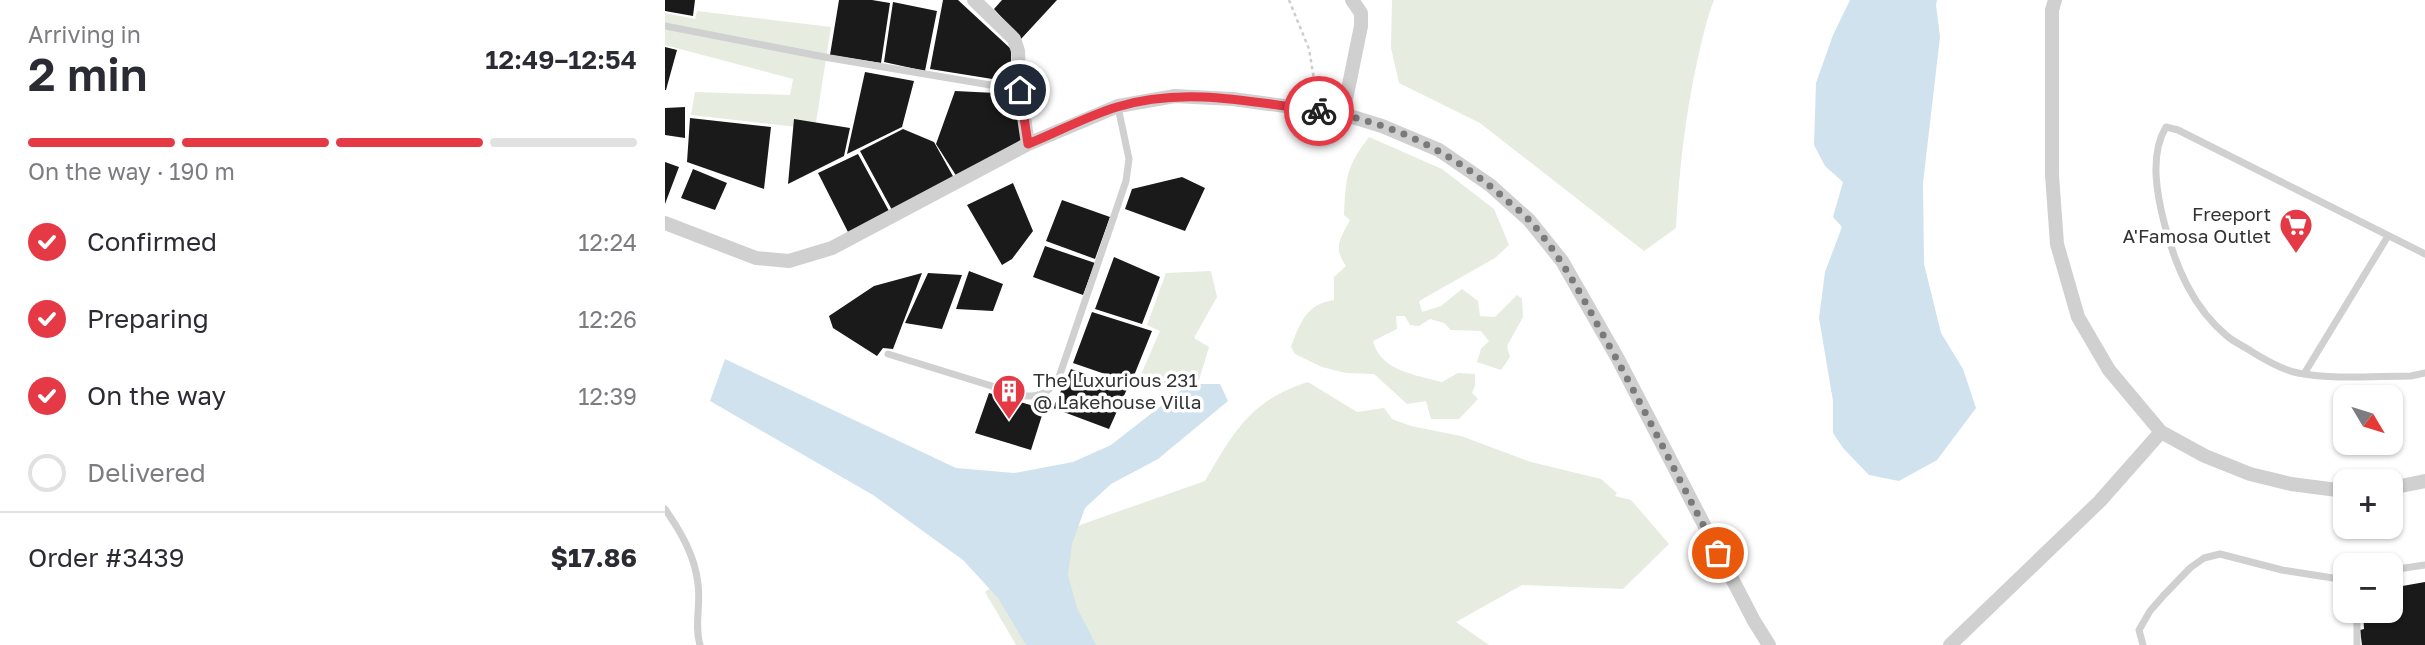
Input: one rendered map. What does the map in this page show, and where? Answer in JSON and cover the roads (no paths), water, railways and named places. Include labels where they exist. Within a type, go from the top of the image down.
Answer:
[{"type":"street","points":[[974,0],[1014,39],[1018,51],[1020,90],[1028,144]]},
{"type":"street","points":[[1343,114],[1361,26],[1361,13],[1352,0]]},
{"type":"street","points":[[2055,0],[2052,10],[2052,175],[2057,244],[2078,317],[2109,370],[2161,432],[2205,456],[2250,474],[2291,484],[2333,489]]},
{"type":"street","points":[[665,224],[756,258],[789,261],[832,248],[1028,144],[1118,106],[1175,96],[1233,99],[1343,114],[1382,126],[1439,150],[1490,186],[1529,220],[1562,261],[1769,645]]},
{"type":"street","points":[[1950,645],[2100,500],[2161,432]]},
{"type":"street","points":[[2403,486],[2425,481]]},
{"type":"lane","points":[[665,26],[830,58],[1020,90]]},
{"type":"lane","points":[[888,354],[1024,396],[1037,397],[1049,391],[1058,380],[1126,181],[1129,159],[1118,106]]},
{"type":"lane","points":[[2425,254],[2178,130],[2166,127],[2161,135],[2157,196],[2175,264],[2197,302],[2227,336],[2295,373],[2411,376],[2425,373]]},
{"type":"lane","points":[[2304,374],[2388,236]]},
{"type":"lane","points":[[665,509],[692,556],[699,586],[697,631],[700,645]]},
{"type":"lane","points":[[2143,645],[2139,630],[2150,611],[2190,568],[2204,558],[2220,554],[2282,570],[2333,578]]},
{"type":"lane","points":[[2403,568],[2425,565]]},
{"type":"lane","points":[[2357,623],[2357,645]]},
{"type":"water","points":[[1850,0],[1937,0],[1940,37],[1923,183],[1924,264],[1941,333],[1963,369],[1976,408],[1937,460],[1899,481],[1869,475],[1843,448],[1833,433],[1833,401],[1819,318],[1825,272],[1842,227],[1833,217],[1843,182],[1825,166],[1814,145],[1816,83],[1833,35]]},
{"type":"water","points":[[725,359],[956,468],[1014,473],[1073,462],[1111,445],[1189,384],[1220,384],[1228,401],[1158,459],[1111,484],[1085,508],[1072,544],[1068,575],[1077,608],[1096,645],[1026,645],[998,598],[963,560],[873,495],[710,401]]},
{"type":"place","name":"Freeport A'Famosa Outlet","points":[[2296,255]]},
{"type":"place","name":"The Luxurious 231 @ Lakehouse Villa","points":[[1009,421]]}]
